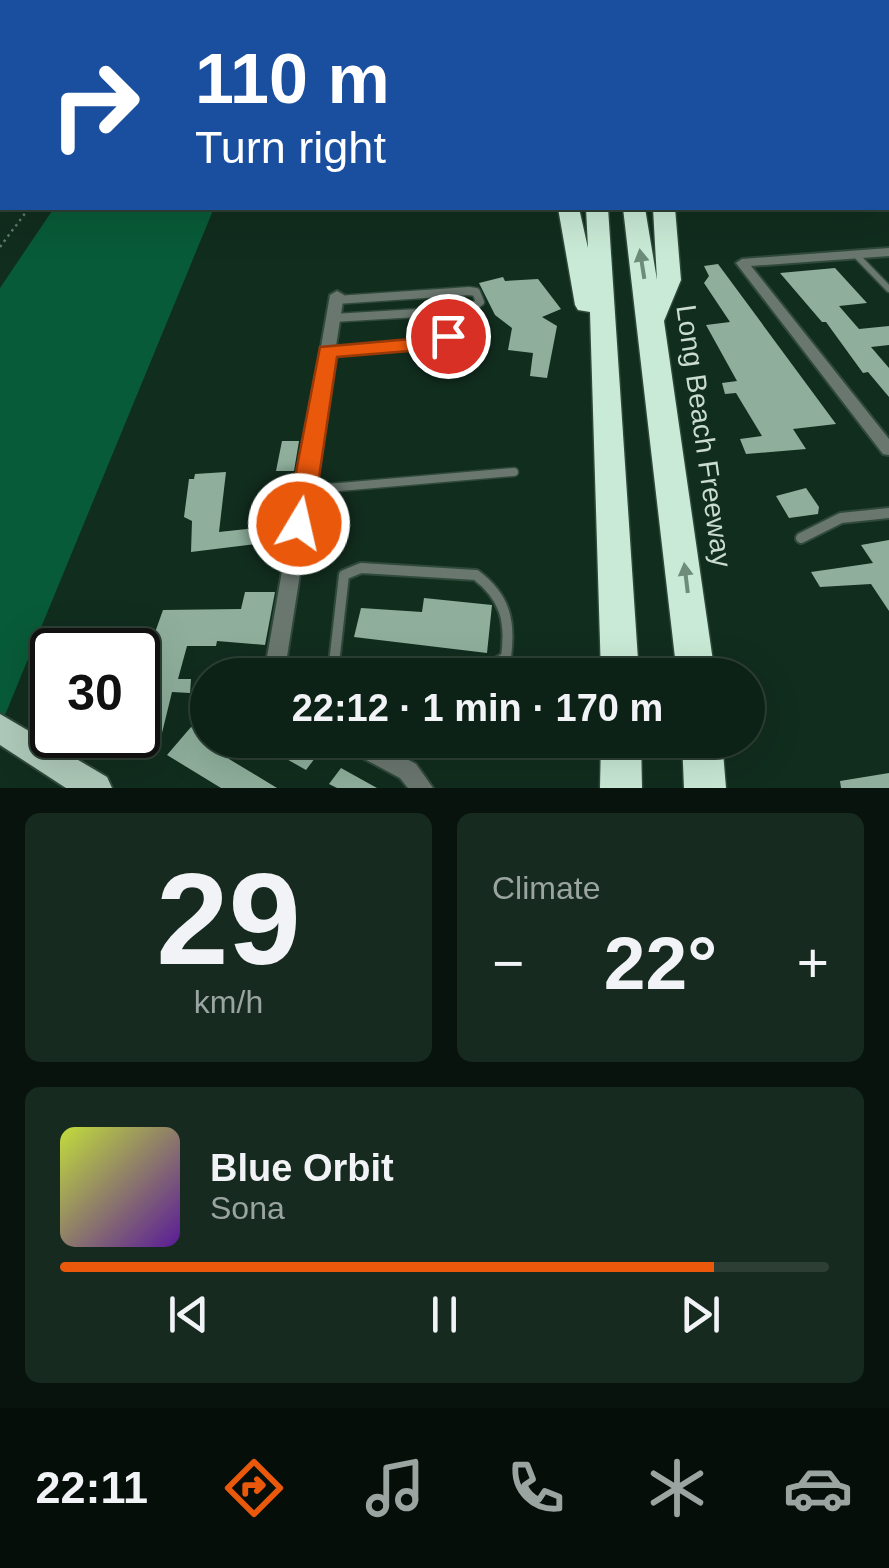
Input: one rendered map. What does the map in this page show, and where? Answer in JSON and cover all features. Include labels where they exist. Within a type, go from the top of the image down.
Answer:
[{"type":"highway","points":[[568,210],[606,399]]},
{"type":"highway","points":[[596,210],[619,658]]},
{"type":"highway","name":"Long Beach Freeway","points":[[634,210],[652,320],[694,658]]},
{"type":"highway","points":[[652,320],[669,280],[664,210]]},
{"type":"highway","points":[[621,758],[621,788]]},
{"type":"highway","points":[[704,758],[706,788]]},
{"type":"main road","points":[[0,728],[94,788]]},
{"type":"street","points":[[889,252],[742,263],[889,450]]},
{"type":"street","points":[[277,658],[335,304]]},
{"type":"street","points":[[391,758],[422,788]]},
{"type":"lane","points":[[856,254],[889,289]]},
{"type":"lane","points":[[469,291],[480,297],[474,309],[440,312],[335,304],[469,291]]},
{"type":"lane","points":[[327,352],[445,341],[448,336],[440,312]]},
{"type":"lane","points":[[304,490],[514,472]]},
{"type":"lane","points":[[801,538],[841,518],[889,513]]},
{"type":"lane","points":[[335,658],[344,575],[361,568],[476,575],[492,585],[504,602],[511,624],[504,658]]},
{"type":"path","points":[[0,247],[28,210]]},
{"type":"shaded area","points":[[53,210],[213,210],[41,628],[30,628],[30,654],[0,727],[0,288]]},
{"type":"building","points":[[718,264],[836,424],[793,429],[806,449],[746,454],[740,439],[762,436],[736,393],[725,394],[722,383],[737,381],[706,325],[730,322],[704,283],[709,276],[704,266]]},
{"type":"building","points":[[835,268],[867,303],[839,306],[859,329],[889,326],[889,345],[871,347],[889,368],[889,397],[868,372],[863,373],[826,322],[780,273]]},
{"type":"building","points":[[503,277],[505,281],[538,279],[561,309],[542,317],[557,326],[547,378],[530,376],[533,353],[508,350],[512,328],[495,315],[479,283]]},
{"type":"building","points":[[282,441],[299,441],[294,471],[276,471]]},
{"type":"building","points":[[226,472],[219,532],[256,528],[256,544],[191,552],[192,521],[184,517],[189,479],[194,479],[195,474]]},
{"type":"building","points":[[806,488],[819,507],[818,514],[789,518],[776,496]]},
{"type":"building","points":[[889,540],[889,611],[871,584],[820,587],[811,572],[873,563],[861,545]]},
{"type":"building","points":[[245,592],[275,592],[265,645],[217,641],[216,646],[187,646],[178,679],[190,679],[190,693],[172,692],[160,733],[160,628],[157,628],[163,610],[241,609]]},
{"type":"building","points":[[424,598],[492,605],[487,653],[354,637],[361,608],[422,612]]},
{"type":"building","points":[[190,728],[190,758],[230,758],[277,788],[221,788],[167,755]]},
{"type":"building","points":[[285,758],[315,758],[306,770]]},
{"type":"building","points":[[341,768],[377,788],[337,788],[329,784]]},
{"type":"building","points":[[889,773],[889,788],[841,788],[840,781]]},
{"type":"route","points":[[299,524],[327,352],[438,343],[448,336]]}]
